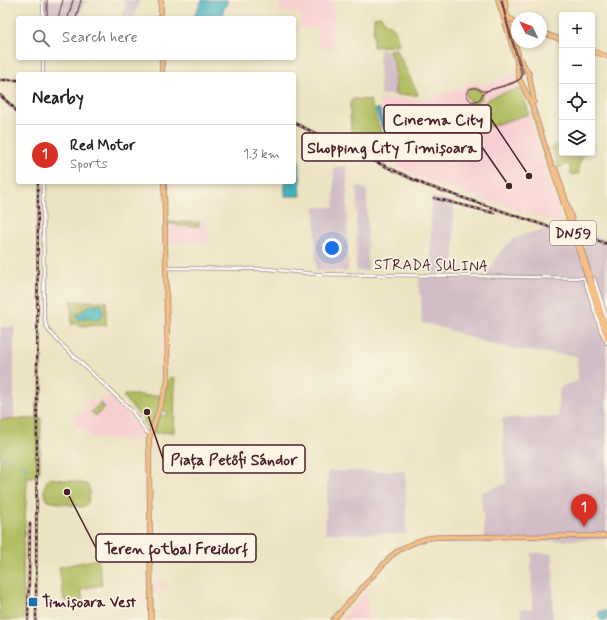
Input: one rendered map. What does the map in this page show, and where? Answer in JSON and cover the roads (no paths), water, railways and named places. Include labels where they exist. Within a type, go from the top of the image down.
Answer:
[{"type":"main road","points":[[161,0],[162,16]]},
{"type":"main road","name":"DN59","points":[[498,0],[516,58],[518,74],[532,105],[607,329]]},
{"type":"main road","name":"DN59","points":[[505,0],[507,17],[519,57],[528,72],[536,109],[558,183]]},
{"type":"main road","points":[[507,17],[511,19]]},
{"type":"main road","points":[[547,34],[559,39]]},
{"type":"main road","points":[[595,52],[607,56]]},
{"type":"main road","points":[[162,60],[162,72]]},
{"type":"main road","points":[[518,74],[528,72]]},
{"type":"main road","points":[[522,84],[530,81]]},
{"type":"main road","points":[[151,620],[149,442],[150,434],[156,420],[167,382],[164,184]]},
{"type":"main road","name":"DN59","points":[[591,281],[607,339]]},
{"type":"main road","points":[[333,620],[390,557],[399,550],[428,538],[607,536]]},
{"type":"street","points":[[43,0],[43,16]]},
{"type":"street","points":[[43,60],[43,72]]},
{"type":"street","points":[[43,184],[43,300],[46,325],[49,332],[132,411],[146,432],[150,434]]},
{"type":"street","name":"STRADA SULINA","points":[[166,268],[268,268],[315,274],[584,278],[591,281]]},
{"type":"street","points":[[584,278],[601,331],[607,343]]},
{"type":"street","points":[[591,281],[607,319]]},
{"type":"water","points":[[202,0],[227,0],[227,6],[224,8],[222,16],[194,16]]},
{"type":"water","points":[[379,108],[385,127],[382,128],[375,109]]},
{"type":"water","points":[[299,160],[301,196],[285,196],[285,184],[296,184],[296,161]]},
{"type":"water","points":[[101,305],[103,312],[102,316],[96,320],[90,317],[79,320],[76,315],[83,311],[87,306]]},
{"type":"water","points":[[600,611],[607,611],[607,620],[601,620],[598,614]]},
{"type":"waterway","points":[[0,456],[12,461]]},
{"type":"waterway","points":[[20,464],[26,466],[27,480]]},
{"type":"tram line","points":[[47,0],[47,16]]},
{"type":"tram line","points":[[59,16],[63,0]]},
{"type":"tram line","points":[[69,16],[73,0]]},
{"type":"tram line","points":[[77,16],[81,0]]},
{"type":"tram line","points":[[501,0],[522,75],[521,77],[521,78],[519,80],[507,84],[502,86],[496,88],[491,90],[487,91],[483,91],[475,88],[468,90],[468,98],[472,102],[479,100],[485,92],[514,83],[518,80],[522,77],[523,72],[502,0]]},
{"type":"railway","points":[[0,80],[16,80]]},
{"type":"railway","points":[[0,95],[16,111]]},
{"type":"railway","points":[[296,124],[425,185],[570,234],[587,237],[607,244]]},
{"type":"railway","points":[[36,620],[38,184]]},
{"type":"railway","points":[[434,198],[494,213]]},
{"type":"railway","points":[[28,620],[30,524]]},
{"type":"place","name":"Cinema City","points":[[529,176]]},
{"type":"place","name":"Shopping City Timișoara","points":[[509,186]]},
{"type":"place","name":"Piața Petőfi Sándor","points":[[147,412]]},
{"type":"place","name":"Teren fotbal Freidorf","points":[[67,492]]},
{"type":"place","name":"Red Motor","points":[[584,527]]},
{"type":"place","name":"Timișoara Vest","points":[[33,602]]}]
